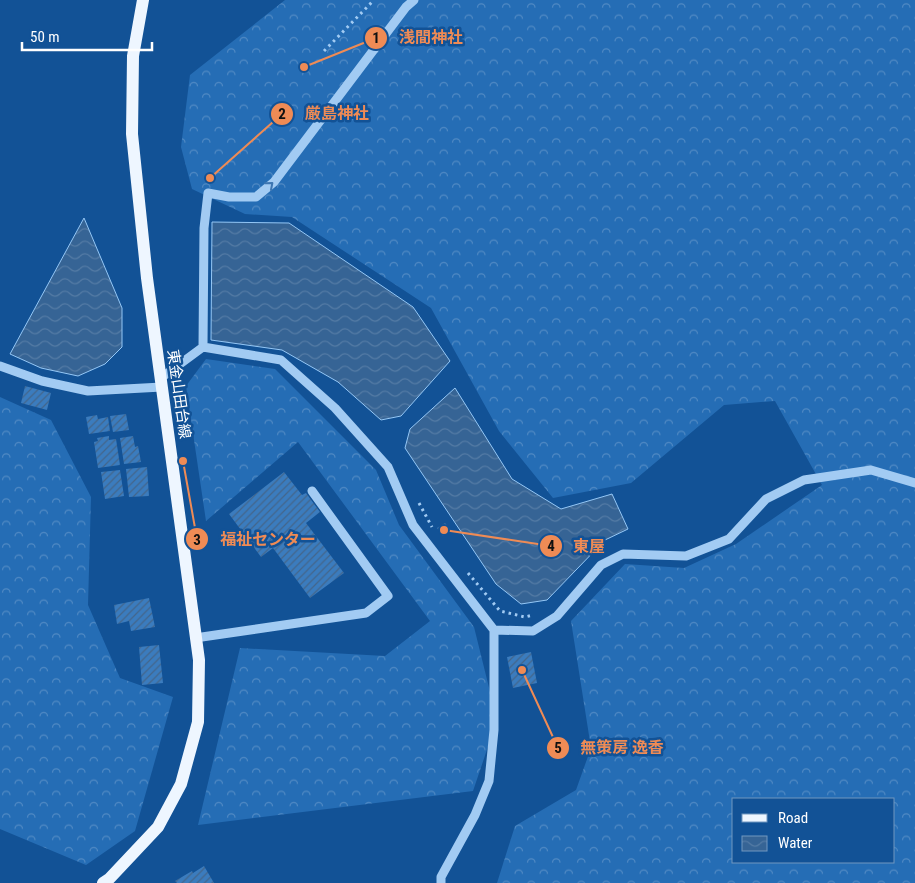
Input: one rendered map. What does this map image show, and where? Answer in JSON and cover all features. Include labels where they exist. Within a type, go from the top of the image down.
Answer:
[{"type":"main road","name":"東金山田台線","points":[[103,883],[158,827],[182,784],[198,722],[199,660],[147,278],[132,134],[133,56],[143,0]]},
{"type":"street","points":[[0,366],[42,381],[88,391],[162,383],[203,347],[204,228],[208,192],[229,197],[256,197],[274,182],[406,7],[414,0]]},
{"type":"street","points":[[203,347],[281,360],[335,408],[388,467],[413,525],[494,630],[494,730],[490,781],[475,815],[441,877],[440,883]]},
{"type":"street","points":[[494,630],[533,631],[557,616],[600,565],[623,554],[686,556],[729,539],[766,499],[804,480],[871,470],[915,483]]},
{"type":"street","points":[[196,638],[366,613],[388,596],[312,491]]},
{"type":"path","points":[[324,51],[374,0]]},
{"type":"path","points":[[417,500],[435,532]]},
{"type":"path","points":[[464,568],[500,611],[525,617],[534,614]]},
{"type":"green space","points":[[285,0],[915,0],[915,883],[497,883],[515,826],[576,790],[591,748],[571,621],[625,564],[684,568],[736,544],[822,485],[775,401],[724,405],[631,483],[553,498],[499,431],[431,308],[292,217],[245,214],[192,189],[181,147],[190,75]]},
{"type":"green space","points":[[206,359],[275,369],[376,470],[399,525],[474,627],[497,720],[473,791],[198,825],[240,648],[385,656],[430,621],[298,442],[206,521],[186,386]]},
{"type":"green space","points":[[0,397],[51,420],[91,497],[88,605],[120,678],[173,697],[135,831],[86,865],[0,829]]},
{"type":"water","points":[[84,218],[122,308],[122,347],[105,364],[78,376],[41,368],[10,354]]},
{"type":"water","points":[[212,222],[289,223],[413,307],[450,361],[401,416],[381,420],[338,382],[282,350],[211,340]]},
{"type":"water","points":[[455,388],[512,479],[561,509],[612,494],[628,529],[605,540],[547,600],[521,604],[496,584],[405,448],[410,429]]},
{"type":"building","points":[[25,386],[51,393],[47,410],[21,403]]},
{"type":"building","points":[[126,414],[129,430],[113,432],[110,416]]},
{"type":"building","points":[[97,415],[98,419],[108,417],[110,431],[89,434],[86,417]]},
{"type":"building","points":[[109,436],[109,440],[116,439],[120,465],[98,468],[94,442],[98,441],[97,438]]},
{"type":"building","points":[[133,436],[135,447],[138,446],[141,462],[124,464],[120,438]]},
{"type":"building","points":[[147,467],[149,496],[129,497],[126,469]]},
{"type":"building","points":[[120,470],[124,496],[105,499],[101,472]]},
{"type":"building","points":[[284,472],[302,495],[306,493],[320,512],[306,523],[344,573],[310,598],[273,548],[261,557],[229,514]]},
{"type":"building","points":[[445,523],[451,531],[443,536],[437,528]]},
{"type":"building","points":[[149,598],[155,627],[131,631],[129,621],[117,624],[114,605]]},
{"type":"building","points":[[159,645],[163,683],[142,685],[139,647]]},
{"type":"building","points":[[531,652],[537,683],[513,688],[507,657]]},
{"type":"building","points":[[204,866],[214,883],[177,883],[175,881],[192,871],[193,873]]},
{"type":"place","name":"浅間神社","points":[[304,67]]},
{"type":"place","name":"厳島神社","points":[[210,178]]},
{"type":"place","name":"福祉センター","points":[[183,461]]},
{"type":"place","name":"東屋","points":[[444,530]]},
{"type":"place","name":"無策房 逸香","points":[[522,670]]}]
